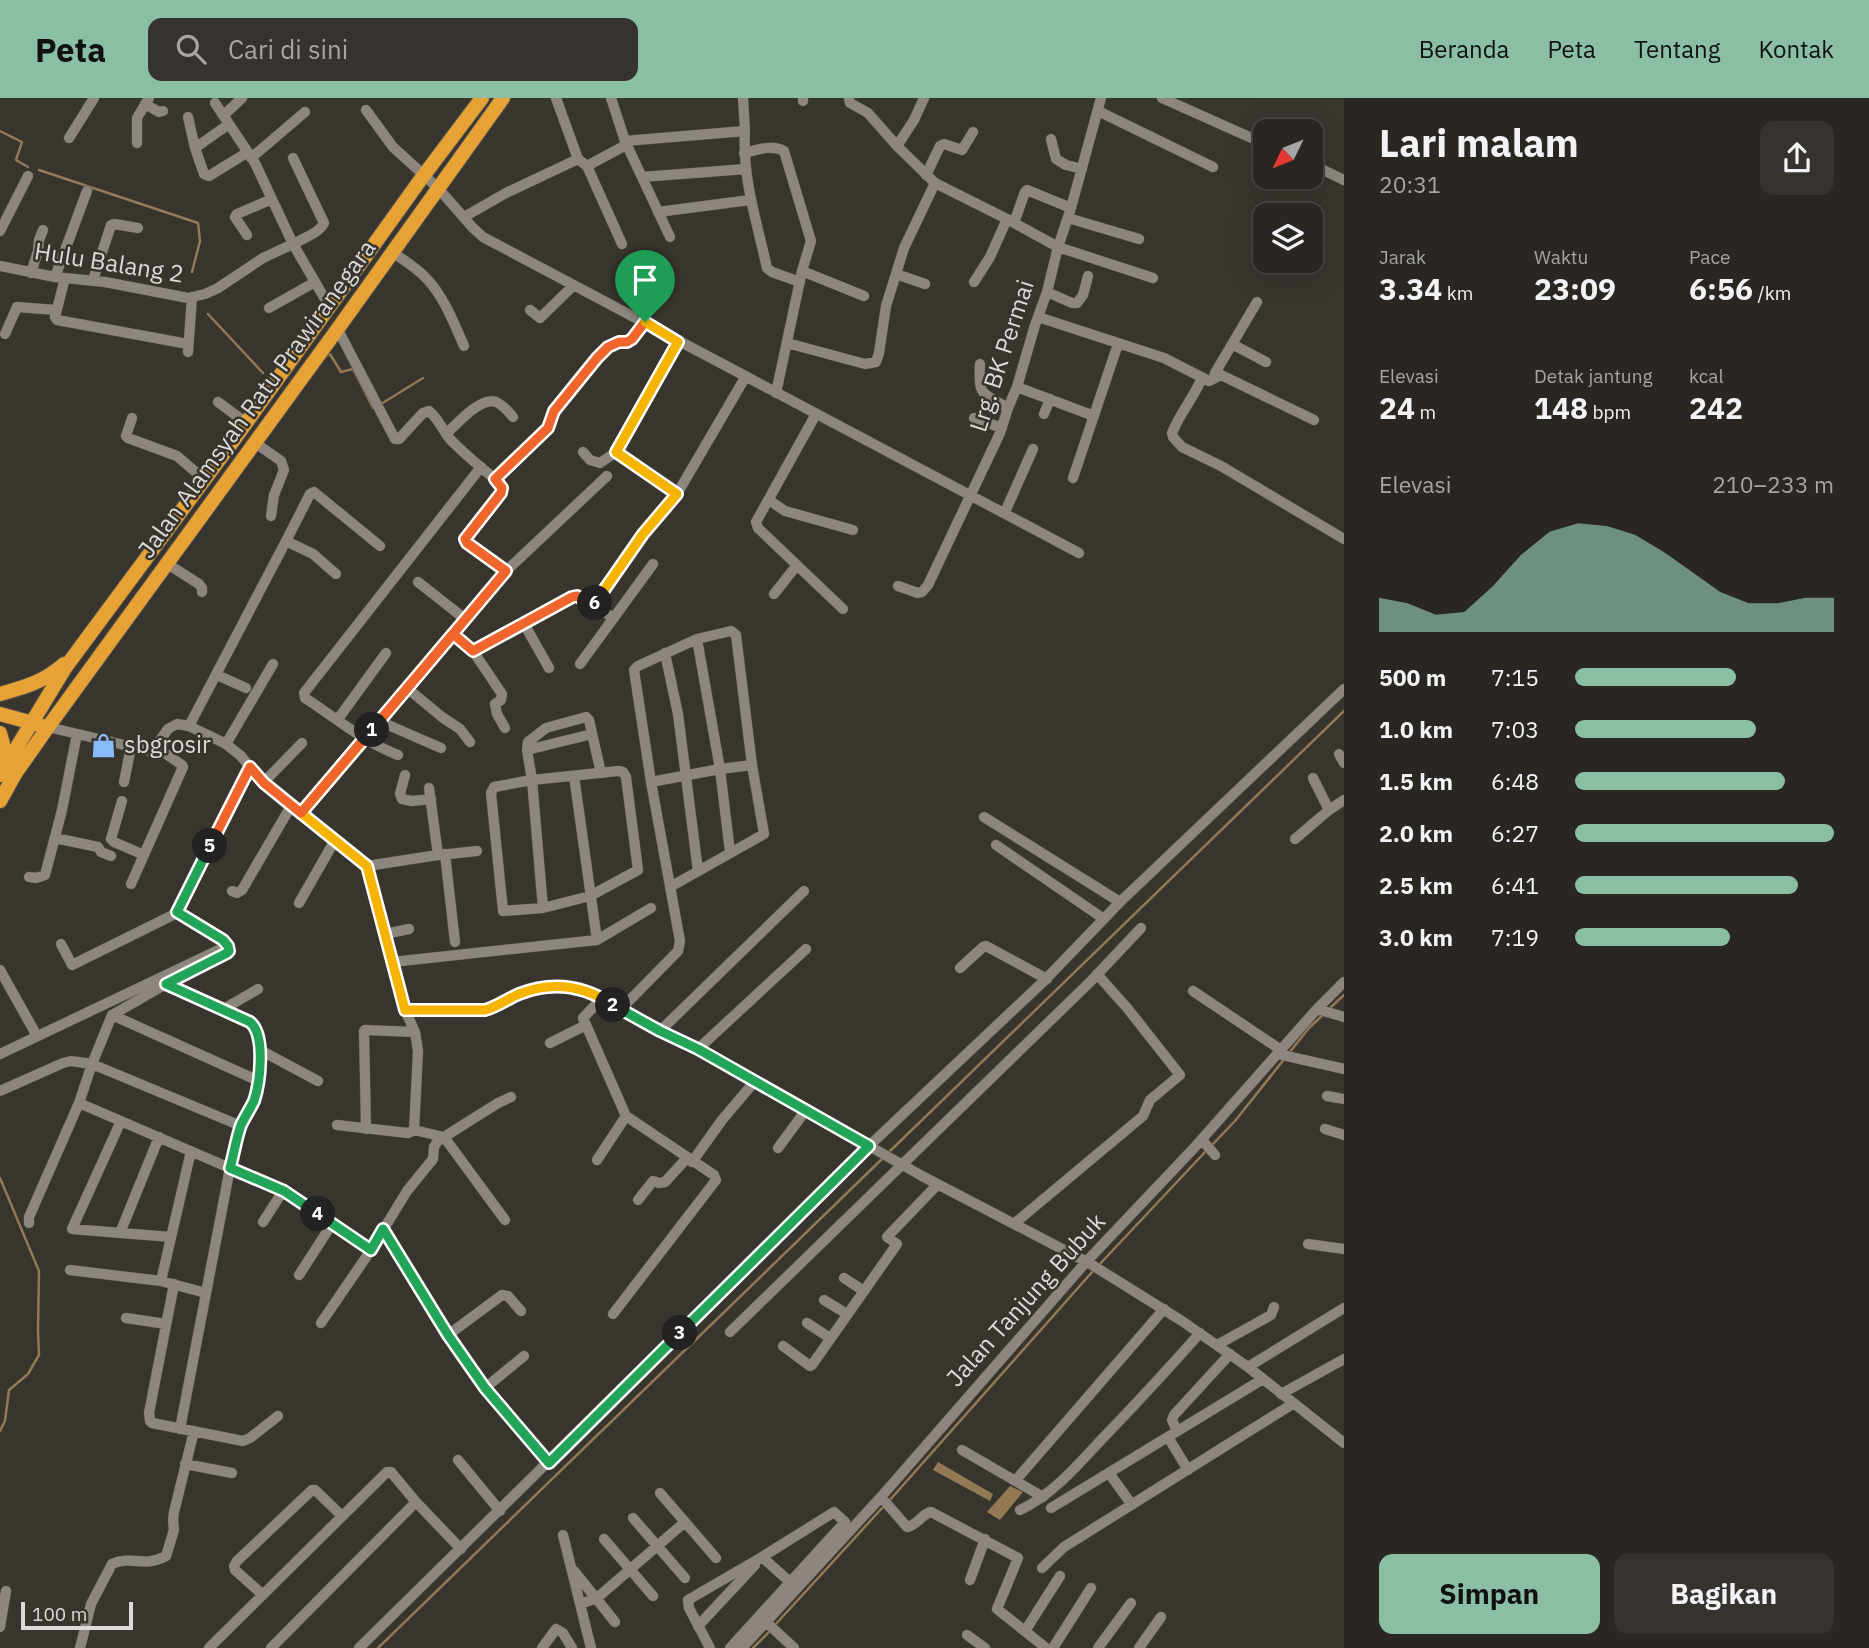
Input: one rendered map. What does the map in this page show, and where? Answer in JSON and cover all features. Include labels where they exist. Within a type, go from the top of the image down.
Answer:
[{"type":"highway","name":"Jalan Alamsyah Ratu Prawiranegara","points":[[2,772],[31,722],[77,653],[482,98]]},
{"type":"highway","name":"Jalan Alamsyah Ratu Prawiranegara","points":[[0,801],[15,774],[48,727],[503,98]]},
{"type":"highway","points":[[31,722],[50,711],[96,647],[117,631]]},
{"type":"highway","points":[[0,694],[34,684],[55,672],[77,653]]},
{"type":"highway","points":[[0,714],[48,727]]},
{"type":"highway","points":[[0,733],[3,744],[2,772]]},
{"type":"street","points":[[69,138],[94,98]]},
{"type":"street","points":[[195,148],[227,120],[242,98]]},
{"type":"street","points":[[556,98],[578,159],[587,166],[622,244]]},
{"type":"street","points":[[611,98],[625,143],[670,237]]},
{"type":"street","points":[[743,98],[744,153],[750,200],[767,268],[772,272],[801,276],[864,296]]},
{"type":"street","points":[[849,98],[850,103],[868,113],[930,179],[1058,247],[1153,278]]},
{"type":"street","points":[[897,146],[924,98]]},
{"type":"street","name":"Lrg. BK Permai","points":[[898,586],[918,593],[925,590],[1002,428],[1047,292],[1101,98]]},
{"type":"street","points":[[1162,98],[1253,139]]},
{"type":"street","points":[[137,143],[137,118],[147,101],[159,111],[163,111]]},
{"type":"street","points":[[215,103],[249,155],[293,244],[329,306]]},
{"type":"street","points":[[366,110],[393,147],[438,188],[483,237],[1079,553]]},
{"type":"street","points":[[1098,111],[1213,167]]},
{"type":"street","points":[[188,117],[195,148],[206,176],[249,155],[305,112]]},
{"type":"street","points":[[587,166],[625,143],[745,131]]},
{"type":"street","points":[[787,343],[865,364],[876,362],[886,306],[940,146],[944,144],[962,150],[973,132]]},
{"type":"street","points":[[1051,139],[1056,159],[1082,169]]},
{"type":"street","points":[[744,153],[773,147],[784,150],[811,241],[776,393]]},
{"type":"street","name":"Hulu Balang 2","points":[[0,266],[185,298],[198,296],[218,288],[263,258],[322,227],[324,223],[293,159]]},
{"type":"street","points":[[464,217],[506,193],[578,159]]},
{"type":"street","points":[[642,177],[746,169]]},
{"type":"street","points":[[1323,170],[1344,180]]},
{"type":"street","points":[[0,231],[28,176]]},
{"type":"street","points":[[974,282],[1027,190],[1069,213],[1139,239]]},
{"type":"street","points":[[87,191],[60,278],[55,317],[57,320],[188,348],[198,296]]},
{"type":"street","points":[[247,235],[236,215],[272,199]]},
{"type":"street","points":[[658,212],[750,200]]},
{"type":"street","points":[[93,280],[111,225],[138,228]]},
{"type":"street","points":[[31,273],[43,230]]},
{"type":"street","points":[[392,252],[430,282],[450,314],[464,346]]},
{"type":"street","points":[[896,274],[925,284]]},
{"type":"street","points":[[1047,292],[1077,303],[1083,295],[1088,276]]},
{"type":"street","points":[[269,308],[315,282]]},
{"type":"street","points":[[530,310],[540,318],[574,285]]},
{"type":"street","points":[[1214,378],[1257,302]]},
{"type":"street","points":[[5,334],[17,307],[56,310]]},
{"type":"street","points":[[1038,317],[1164,358],[1210,382],[1222,375],[1233,379],[1314,419]]},
{"type":"street","points":[[495,479],[548,428],[554,411],[597,358],[608,347],[632,339],[645,322]]},
{"type":"street","points":[[337,328],[395,439],[400,439],[423,413],[428,411],[434,414],[446,434],[502,488],[501,493],[465,539],[506,571]]},
{"type":"street","points":[[583,452],[590,460],[600,463],[616,452],[678,342]]},
{"type":"street","points":[[1073,478],[1118,344]]},
{"type":"street","points":[[1232,344],[1266,362]]},
{"type":"street","points":[[980,364],[979,384],[982,391],[1008,408]]},
{"type":"street","points":[[593,606],[643,534],[677,494],[746,376]]},
{"type":"street","points":[[1202,378],[1195,394],[1177,420],[1172,433],[1176,442],[1344,539]]},
{"type":"street","points":[[1017,387],[1094,416]]},
{"type":"street","points":[[1044,414],[1050,399]]},
{"type":"street","points":[[218,402],[245,422]]},
{"type":"street","points":[[446,434],[481,402],[497,402],[513,417]]},
{"type":"street","points":[[816,414],[757,518],[757,525],[843,609]]},
{"type":"street","points":[[132,418],[126,436],[128,438],[177,456],[205,480]]},
{"type":"street","points":[[974,418],[1002,428]]},
{"type":"street","points":[[254,442],[284,466],[271,516]]},
{"type":"street","points":[[1005,512],[1032,449]]},
{"type":"street","points":[[616,452],[677,494]]},
{"type":"street","points":[[398,755],[364,738],[305,698],[304,692],[481,467]]},
{"type":"street","points":[[301,813],[506,571],[607,477]]},
{"type":"street","points":[[189,726],[310,494],[314,492],[380,547]]},
{"type":"street","points":[[769,500],[785,511],[853,530]]},
{"type":"street","points":[[286,541],[313,554],[336,574]]},
{"type":"street","points":[[166,563],[199,584],[202,592]]},
{"type":"street","points":[[580,664],[653,564]]},
{"type":"street","points":[[774,594],[797,565]]},
{"type":"street","points":[[418,582],[465,620]]},
{"type":"street","points":[[473,651],[572,597],[577,596],[614,618]]},
{"type":"street","points":[[523,622],[549,668]]},
{"type":"street","points":[[620,1010],[680,949],[681,941],[670,887],[651,782],[634,671],[638,666],[697,639],[732,631],[736,635],[752,765],[764,834],[670,887]]},
{"type":"street","points":[[453,634],[473,651],[502,694],[501,700],[495,704],[495,709],[505,728]]},
{"type":"street","points":[[697,639],[720,769],[730,852]]},
{"type":"street","points":[[338,719],[386,653]]},
{"type":"street","points":[[665,653],[678,714],[698,871]]},
{"type":"street","points":[[226,744],[273,664]]},
{"type":"street","points":[[217,675],[246,688]]},
{"type":"street","points":[[407,688],[460,729],[470,742]]},
{"type":"street","points":[[359,1648],[1047,979],[1120,902],[1344,689]]},
{"type":"street","points":[[543,908],[528,741],[546,729],[584,716],[589,720],[601,773]]},
{"type":"street","points":[[379,722],[441,748]]},
{"type":"street","points":[[48,727],[150,751],[171,726],[189,726],[226,744],[241,756],[264,783],[367,866],[405,1010],[415,1032],[418,1051],[414,1130]]},
{"type":"street","points":[[29,877],[45,875],[77,734]]},
{"type":"street","points":[[527,750],[592,734]]},
{"type":"street","points":[[264,783],[302,743]]},
{"type":"street","points":[[124,782],[131,747]]},
{"type":"street","points":[[131,884],[183,767],[156,747]]},
{"type":"street","points":[[651,782],[752,765]]},
{"type":"street","points":[[61,944],[72,965],[177,912],[250,767]]},
{"type":"street","points":[[623,772],[626,778],[639,868],[637,871],[590,897],[543,908],[503,911],[491,793],[496,786],[601,773],[623,772]]},
{"type":"street","points":[[405,775],[400,794],[402,799],[412,801],[430,793],[455,942]]},
{"type":"street","points":[[574,776],[597,940]]},
{"type":"street","points":[[1312,778],[1329,810]]},
{"type":"street","points":[[1296,839],[1344,800]]},
{"type":"street","points":[[122,802],[112,841],[144,855]]},
{"type":"street","points":[[232,891],[237,894],[242,890],[291,806]]},
{"type":"street","points":[[984,817],[1120,902]]},
{"type":"street","points":[[55,838],[99,848],[101,852],[111,856]]},
{"type":"street","points":[[299,902],[335,840]]},
{"type":"street","points":[[996,845],[1104,919]]},
{"type":"street","points":[[367,866],[477,851]]},
{"type":"street","points":[[660,1031],[804,891]]},
{"type":"street","points":[[392,962],[597,940],[651,908]]},
{"type":"street","points":[[29,1223],[29,1217],[79,1102],[112,1016],[229,951],[223,940],[177,912]]},
{"type":"street","points":[[730,1332],[1141,928]]},
{"type":"street","points":[[385,934],[409,929]]},
{"type":"street","points":[[0,1054],[228,946]]},
{"type":"street","points":[[960,968],[986,946],[1047,979]]},
{"type":"street","points":[[698,1049],[806,949]]},
{"type":"street","points":[[0,970],[37,1036]]},
{"type":"street","points":[[1015,1223],[1143,1116],[1150,1100],[1180,1075],[1097,974]]},
{"type":"street","name":"Jalan Tanjung Bubuk","points":[[743,1648],[771,1626],[791,1586],[851,1520],[886,1503],[1087,1263],[1284,1054],[1344,982]]},
{"type":"street","points":[[166,984],[252,1023],[257,1031],[260,1050],[259,1081],[255,1098],[241,1126],[230,1168],[180,1429]]},
{"type":"street","points":[[405,1010],[485,1010],[518,994],[559,985],[574,987],[602,998],[1099,1270],[1164,1309],[1230,1354],[1344,1443]]},
{"type":"street","points":[[222,1010],[258,989]]},
{"type":"street","points":[[1193,991],[1284,1054],[1344,1069]]},
{"type":"street","points":[[602,998],[583,1018],[626,1116],[714,1175],[715,1182],[613,1314]]},
{"type":"street","points":[[1318,1010],[1344,1017]]},
{"type":"street","points":[[112,1016],[259,1081]]},
{"type":"street","points":[[550,1042],[586,1025]]},
{"type":"street","points":[[366,1129],[364,1031],[415,1032]]},
{"type":"street","points":[[260,1050],[318,1081]]},
{"type":"street","points":[[0,1091],[63,1063],[71,1061],[92,1064],[241,1126]]},
{"type":"street","points":[[638,1200],[653,1181],[665,1182],[689,1160],[755,1081]]},
{"type":"street","points":[[1327,1096],[1344,1099]]},
{"type":"street","points":[[321,1322],[371,1250],[407,1191],[433,1159],[437,1142],[498,1102],[511,1097]]},
{"type":"street","points":[[79,1102],[284,1191],[371,1250]]},
{"type":"street","points":[[778,1148],[806,1110]]},
{"type":"street","points":[[597,1160],[626,1116]]},
{"type":"street","points":[[121,1121],[72,1229],[171,1237]]},
{"type":"street","points":[[337,1125],[408,1133],[414,1130],[444,1138],[505,1220]]},
{"type":"street","points":[[1325,1129],[1344,1135]]},
{"type":"street","points":[[120,1233],[159,1137]]},
{"type":"street","points":[[1202,1140],[1215,1155]]},
{"type":"street","points":[[161,1281],[191,1151]]},
{"type":"street","points":[[783,1346],[810,1366],[897,1244],[887,1237],[939,1184]]},
{"type":"street","points":[[263,1222],[284,1191]]},
{"type":"street","points":[[299,1275],[332,1223]]},
{"type":"street","points":[[383,1229],[448,1335],[485,1388],[549,1463]]},
{"type":"street","points":[[1308,1244],[1344,1249]]},
{"type":"street","points":[[71,1270],[161,1281],[206,1293]]},
{"type":"street","points":[[844,1278],[864,1291]]},
{"type":"street","points":[[174,1284],[148,1419],[152,1423],[243,1441],[278,1416]]},
{"type":"street","points":[[448,1335],[502,1295],[508,1296],[521,1311]]},
{"type":"street","points":[[824,1300],[847,1314]]},
{"type":"street","points":[[1217,1345],[1271,1315],[1274,1307]]},
{"type":"street","points":[[1248,1367],[1344,1308]]},
{"type":"street","points":[[1015,1481],[1164,1309]]},
{"type":"street","points":[[126,1318],[166,1324]]},
{"type":"street","points":[[807,1323],[830,1338]]},
{"type":"street","points":[[1020,1510],[1043,1497],[1070,1472],[1200,1334]]},
{"type":"street","points":[[1188,1470],[1173,1434],[1172,1420],[1230,1354]]},
{"type":"street","points":[[485,1388],[524,1356]]},
{"type":"street","points":[[1281,1394],[1344,1359]]},
{"type":"street","points":[[1051,1508],[1263,1379]]},
{"type":"street","points":[[1042,1568],[1064,1547],[1294,1403]]},
{"type":"street","points":[[80,1648],[91,1604],[113,1564],[119,1561],[151,1563],[166,1556],[174,1530],[173,1520],[194,1431]]},
{"type":"street","points":[[962,1450],[1043,1497]]},
{"type":"street","points":[[458,1460],[500,1511]]},
{"type":"street","points":[[185,1464],[232,1473]]},
{"type":"street","points":[[209,1648],[389,1471],[461,1549]]},
{"type":"street","points":[[1109,1473],[1132,1505]]},
{"type":"street","points":[[263,1595],[235,1570],[237,1561],[312,1490],[342,1516]]},
{"type":"street","points":[[660,1493],[716,1558]]},
{"type":"street","points":[[271,1648],[416,1502]]},
{"type":"street","points":[[886,1503],[907,1527],[912,1527],[931,1512],[1018,1558],[997,1609],[1046,1648]]},
{"type":"street","points":[[710,1648],[687,1605],[690,1598],[834,1512],[851,1520]]},
{"type":"street","points":[[633,1518],[685,1578]]},
{"type":"street","points":[[580,1604],[597,1598],[685,1522]]},
{"type":"street","points":[[563,1535],[591,1648]]},
{"type":"street","points":[[604,1539],[653,1596]]},
{"type":"street","points":[[970,1580],[985,1539]]},
{"type":"street","points":[[730,1648],[791,1586],[762,1557]]},
{"type":"street","points":[[698,1626],[762,1557]]},
{"type":"street","points":[[571,1567],[615,1622]]},
{"type":"street","points":[[1025,1631],[1060,1576]]},
{"type":"street","points":[[1053,1648],[1091,1588]]},
{"type":"street","points":[[0,1627],[6,1591]]},
{"type":"street","points":[[1098,1648],[1131,1603]]},
{"type":"street","points":[[1139,1648],[1161,1617]]},
{"type":"street","points":[[771,1626],[794,1648]]},
{"type":"street","points":[[542,1648],[556,1629],[563,1633],[572,1648]]},
{"type":"street","points":[[967,1635],[985,1648]]},
{"type":"shaded area","points":[[938,1462],[993,1494],[990,1501],[933,1470]]},
{"type":"shaded area","points":[[1010,1486],[1023,1492],[1000,1520],[987,1512]]},
{"type":"waterway","points":[[0,131],[22,142],[16,160],[28,167]]},
{"type":"waterway","points":[[39,170],[198,223],[200,241],[192,272]]},
{"type":"waterway","points":[[208,314],[263,373]]},
{"type":"waterway","points":[[325,357],[330,354],[341,372],[353,369],[373,408]]},
{"type":"waterway","points":[[381,404],[423,378]]},
{"type":"waterway","points":[[888,1153],[1344,711]]},
{"type":"waterway","points":[[1329,1009],[1344,995]]},
{"type":"waterway","points":[[1289,1053],[1325,1013]]},
{"type":"waterway","points":[[1213,1144],[1235,1121],[1285,1058]]},
{"type":"waterway","points":[[1098,1266],[1206,1151]]},
{"type":"waterway","points":[[378,1648],[883,1158]]},
{"type":"waterway","points":[[0,1178],[39,1271],[39,1355],[28,1374],[9,1390],[5,1421],[0,1431]]},
{"type":"waterway","points":[[889,1501],[1093,1271]]},
{"type":"waterway","points":[[775,1625],[884,1506]]},
{"type":"waterway","points":[[753,1648],[771,1630]]},
{"type":"place","name":"sbgrosir","points":[[104,745]]},
{"type":"route","points":[[645,322],[632,339],[608,347],[597,358],[554,411],[548,428],[495,479],[502,488],[501,493],[465,539],[506,571],[301,813],[367,866],[405,1010],[478,1011],[493,1008],[518,994],[540,988],[559,985],[574,987],[602,998],[620,1010],[698,1049],[869,1146],[549,1463],[485,1388],[448,1335],[383,1229],[371,1250],[284,1191],[230,1168],[241,1126],[255,1098],[259,1081],[260,1050],[257,1031],[252,1023],[166,984],[229,951],[223,940],[177,912],[250,767],[264,783],[301,813],[453,634],[473,651],[572,597],[577,596],[593,606],[643,534],[677,494],[616,452],[678,342],[645,322]]}]
